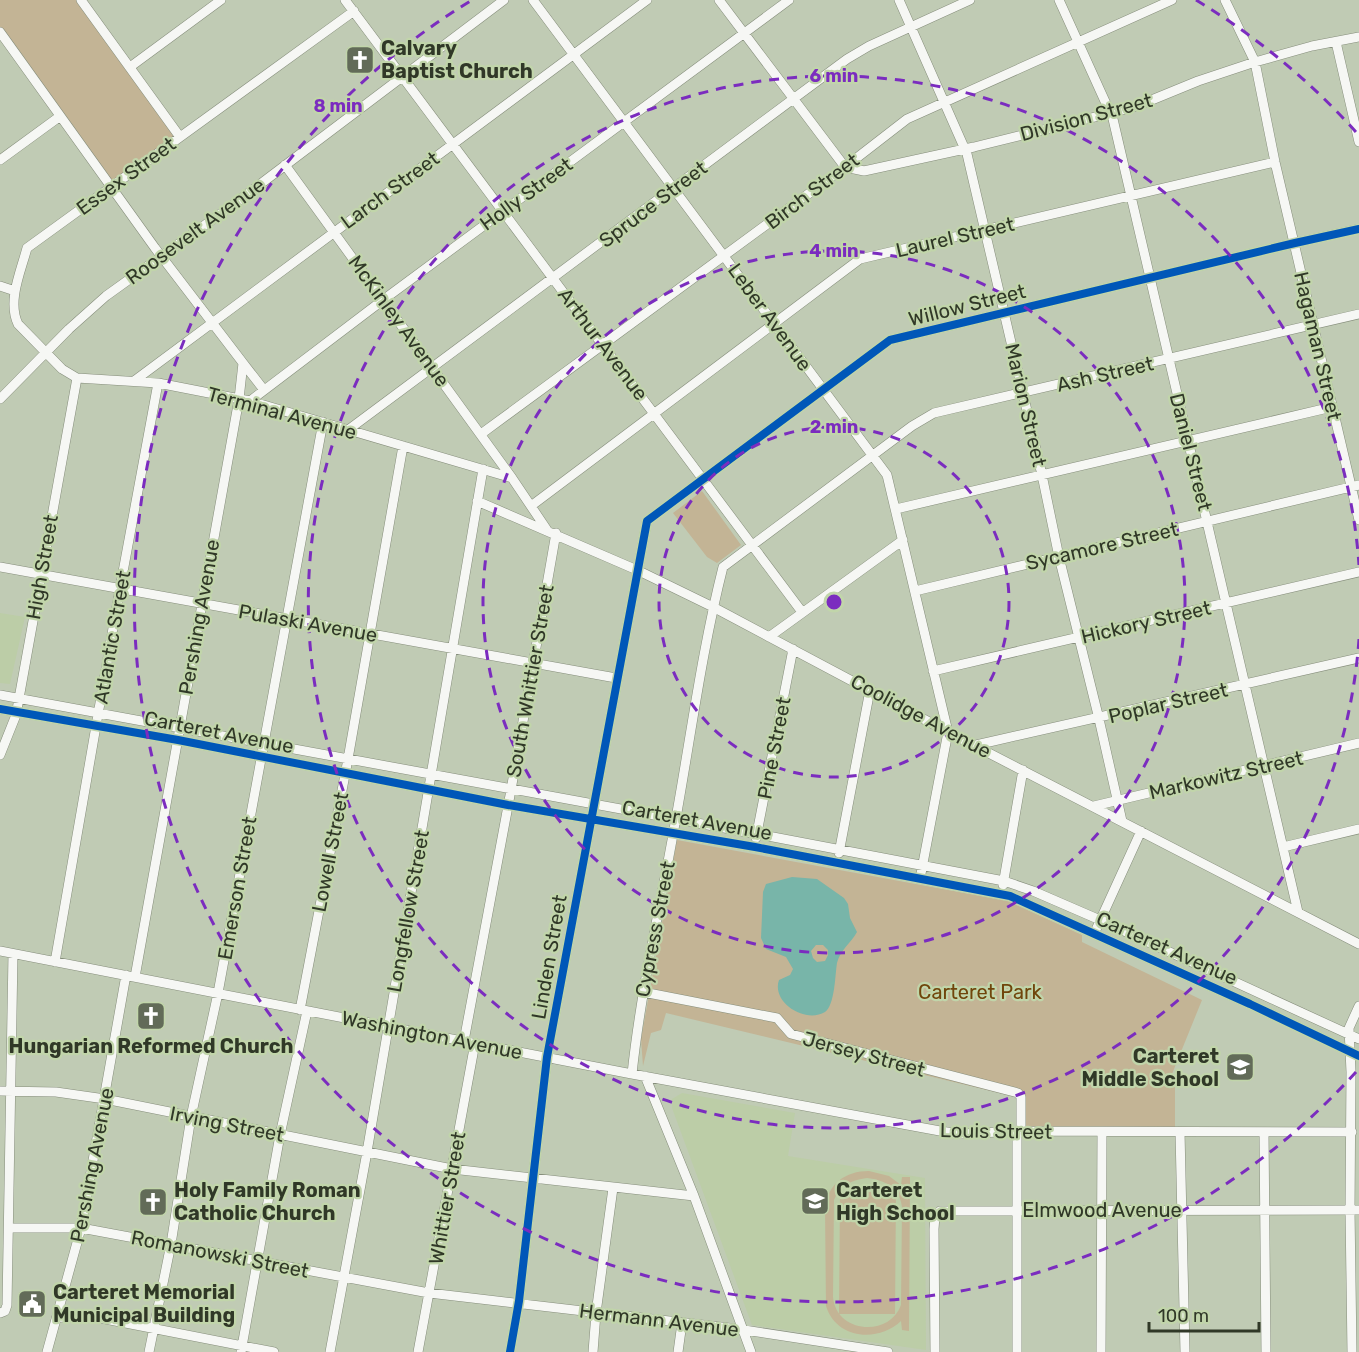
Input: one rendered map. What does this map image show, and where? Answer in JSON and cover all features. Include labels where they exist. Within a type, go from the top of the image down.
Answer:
[{"type":"street","points":[[81,0],[180,136]]},
{"type":"street","points":[[130,67],[221,0]]},
{"type":"street","name":"Arthur Avenue","points":[[345,0],[802,612]]},
{"type":"street","name":"Roosevelt Avenue","points":[[1,397],[86,313],[504,0]]},
{"type":"street","name":"Leber Avenue","points":[[533,0],[887,475],[948,732]]},
{"type":"street","name":"Larch Street","points":[[134,381],[647,0]]},
{"type":"street","points":[[719,0],[845,167]]},
{"type":"street","name":"Holly Street","points":[[250,401],[789,0]]},
{"type":"street","name":"Marion Street","points":[[899,0],[967,154],[1122,821]]},
{"type":"street","name":"Spruce Street","points":[[348,430],[862,50],[970,0]]},
{"type":"street","name":"Daniel Street","points":[[1059,0],[1111,113],[1298,912]]},
{"type":"street","name":"Birch Street","points":[[481,434],[907,119],[1172,0]]},
{"type":"street","name":"Hagaman Street","points":[[1225,0],[1255,62],[1275,162],[1332,407],[1355,486],[1359,520]]},
{"type":"street","name":"Essex Street","points":[[77,378],[66,372],[18,324],[14,315],[15,291],[27,248],[354,11]]},
{"type":"street","points":[[0,32],[110,187],[264,390]]},
{"type":"street","name":"Division Street","points":[[845,167],[864,171],[1111,113],[1137,106],[1198,81],[1255,62],[1359,37]]},
{"type":"street","points":[[1336,42],[1359,142]]},
{"type":"street","points":[[0,52],[9,45]]},
{"type":"street","points":[[0,160],[59,117]]},
{"type":"street","name":"Laurel Street","points":[[531,506],[860,259],[1275,162]]},
{"type":"street","name":"McKinley Avenue","points":[[285,165],[552,532]]},
{"type":"street","name":"Willow Street","points":[[637,570],[647,521],[891,340],[1359,229]]},
{"type":"street","points":[[0,286],[15,291]]},
{"type":"street","name":"Ash Street","points":[[713,607],[723,567],[912,426],[934,413],[1359,314]]},
{"type":"street","name":"Pershing Avenue","points":[[47,1352],[81,1228],[178,740],[239,399],[243,363]]},
{"type":"street","name":"Terminal Avenue","points":[[77,378],[158,383],[250,401],[483,469]]},
{"type":"street","name":"High Street","points":[[0,754],[17,711],[77,378]]},
{"type":"street","name":"Atlantic Street","points":[[55,962],[158,383]]},
{"type":"street","points":[[896,509],[1332,407]]},
{"type":"street","name":"Emerson Street","points":[[149,1352],[171,1244],[191,1117],[218,993],[323,422]]},
{"type":"street","name":"Lowell Street","points":[[241,1349],[403,446]]},
{"type":"street","points":[[483,469],[512,478]]},
{"type":"street","name":"Longfellow Street","points":[[330,1352],[367,1152],[483,469]]},
{"type":"street","name":"Sycamore Street","points":[[915,591],[1355,486]]},
{"type":"street","name":"Coolidge Avenue","points":[[477,501],[637,570],[713,607],[948,732],[1359,944]]},
{"type":"street","name":"South Whittier Street","points":[[464,1041],[511,790],[552,532]]},
{"type":"street","points":[[769,637],[903,540]]},
{"type":"street","name":"Pulaski Avenue","points":[[0,567],[616,678]]},
{"type":"street","name":"Linden Street","points":[[510,1352],[518,1303],[547,1058],[637,570]]},
{"type":"street","name":"Hickory Street","points":[[933,671],[1359,572]]},
{"type":"street","name":"Cypress Street","points":[[632,1074],[643,992],[713,607]]},
{"type":"street","name":"Pine Street","points":[[755,847],[793,649]]},
{"type":"street","name":"Poplar Street","points":[[976,745],[1099,719],[1359,658]]},
{"type":"street","points":[[837,863],[870,690]]},
{"type":"street","name":"Carteret Avenue","points":[[0,695],[1004,881],[1100,920],[1359,1040]]},
{"type":"street","name":"Carteret Avenue","points":[[0,709],[178,740],[508,805],[755,847],[1002,894],[1019,899],[1355,1054]]},
{"type":"street","points":[[920,879],[948,732]]},
{"type":"street","name":"Markowitz Street","points":[[1094,806],[1359,743]]},
{"type":"street","points":[[1002,894],[1023,770]]},
{"type":"street","points":[[1283,847],[1359,830]]},
{"type":"street","points":[[1094,934],[1141,831]]},
{"type":"street","name":"Washington Avenue","points":[[0,951],[645,1077]]},
{"type":"street","points":[[3,1312],[9,1228],[13,954]]},
{"type":"street","points":[[1169,969],[1175,955]]},
{"type":"street","name":"Jersey Street","points":[[643,992],[777,1018],[791,1034],[1018,1093],[1021,1097],[1017,1210],[1017,1352]]},
{"type":"street","points":[[1281,1018],[1286,1006]]},
{"type":"street","points":[[1352,1352],[1354,1210],[1352,1132],[1355,1054],[1349,1028],[1359,1006]]},
{"type":"street","name":"Whittier Street","points":[[418,1352],[475,1043]]},
{"type":"street","points":[[645,1077],[694,1196],[751,1352]]},
{"type":"street","name":"Louis Street","points":[[645,1077],[961,1134],[1352,1132]]},
{"type":"street","name":"Irving Street","points":[[0,1091],[56,1092],[105,1099],[452,1169],[694,1196]]},
{"type":"street","points":[[1101,1352],[1102,1132]]},
{"type":"street","points":[[1180,1132],[1185,1352]]},
{"type":"street","points":[[1264,1132],[1266,1352]]},
{"type":"street","points":[[593,1352],[596,1312],[614,1188]]},
{"type":"street","name":"Elmwood Avenue","points":[[935,1352],[934,1229],[935,1216],[940,1211],[1354,1210]]},
{"type":"street","name":"Romanowski Street","points":[[9,1228],[81,1228],[429,1293]]},
{"type":"street","name":"Hermann Avenue","points":[[429,1293],[743,1330],[888,1352]]},
{"type":"street","points":[[57,1317],[100,1318],[241,1349],[274,1352]]},
{"type":"street","points":[[678,1352],[682,1323]]},
{"type":"shaded area","points":[[0,613],[25,617],[10,684],[0,683]]},
{"type":"shaded area","name":"Carteret High School","points":[[682,1093],[795,1113],[788,1156],[925,1178],[926,1350],[752,1325],[672,1108],[672,1099]]},
{"type":"green space","points":[[0,0],[83,0],[180,135],[108,183],[0,34]]},
{"type":"green space","points":[[702,491],[741,545],[717,563],[707,557],[673,513]]},
{"type":"green space","name":"Carteret Park","points":[[677,840],[1008,901],[1082,935],[1082,942],[1202,1000],[1172,1074],[1172,1083],[1175,1083],[1175,1130],[1017,1132],[1016,1097],[666,1013],[661,1030],[651,1033],[643,1066],[641,1039]]},
{"type":"green space","points":[[869,1171],[889,1176],[901,1185],[902,1177],[910,1177],[909,1331],[902,1330],[901,1321],[881,1333],[870,1335],[848,1331],[831,1317],[826,1306],[825,1208],[827,1200],[839,1181],[852,1173]],"holes":[[[861,1179],[874,1179],[890,1186],[901,1200],[901,1305],[895,1316],[886,1323],[864,1327],[843,1318],[836,1309],[833,1297],[834,1200],[847,1184]]]},
{"type":"green space","points":[[840,1192],[896,1192],[895,1314],[839,1314]]},
{"type":"water","points":[[792,877],[817,879],[844,898],[848,904],[850,918],[857,932],[838,958],[833,997],[825,1012],[817,1015],[800,1013],[792,1009],[780,996],[779,980],[790,975],[793,969],[786,957],[766,949],[761,938],[763,892],[766,884]],"holes":[[[816,945],[823,945],[828,950],[828,955],[825,961],[817,962],[811,951]]]},
{"type":"cycle path","points":[[510,1352],[519,1301],[547,1057],[647,521],[890,340],[1359,229]]},
{"type":"cycle path","points":[[0,709],[178,740],[508,805],[755,847],[1010,896],[1250,1004],[1359,1056]]},
{"type":"place","name":"Calvary Baptist Church","points":[[360,60]]},
{"type":"place","name":"Hungarian Reformed Church","points":[[151,1016]]},
{"type":"place","name":"Carteret Middle School","points":[[1240,1067]]},
{"type":"place","name":"Carteret High School","points":[[815,1201]]},
{"type":"place","name":"Holy Family Roman Catholic Church","points":[[153,1202]]},
{"type":"place","name":"Carteret Memorial Municipal Building","points":[[32,1304]]}]
